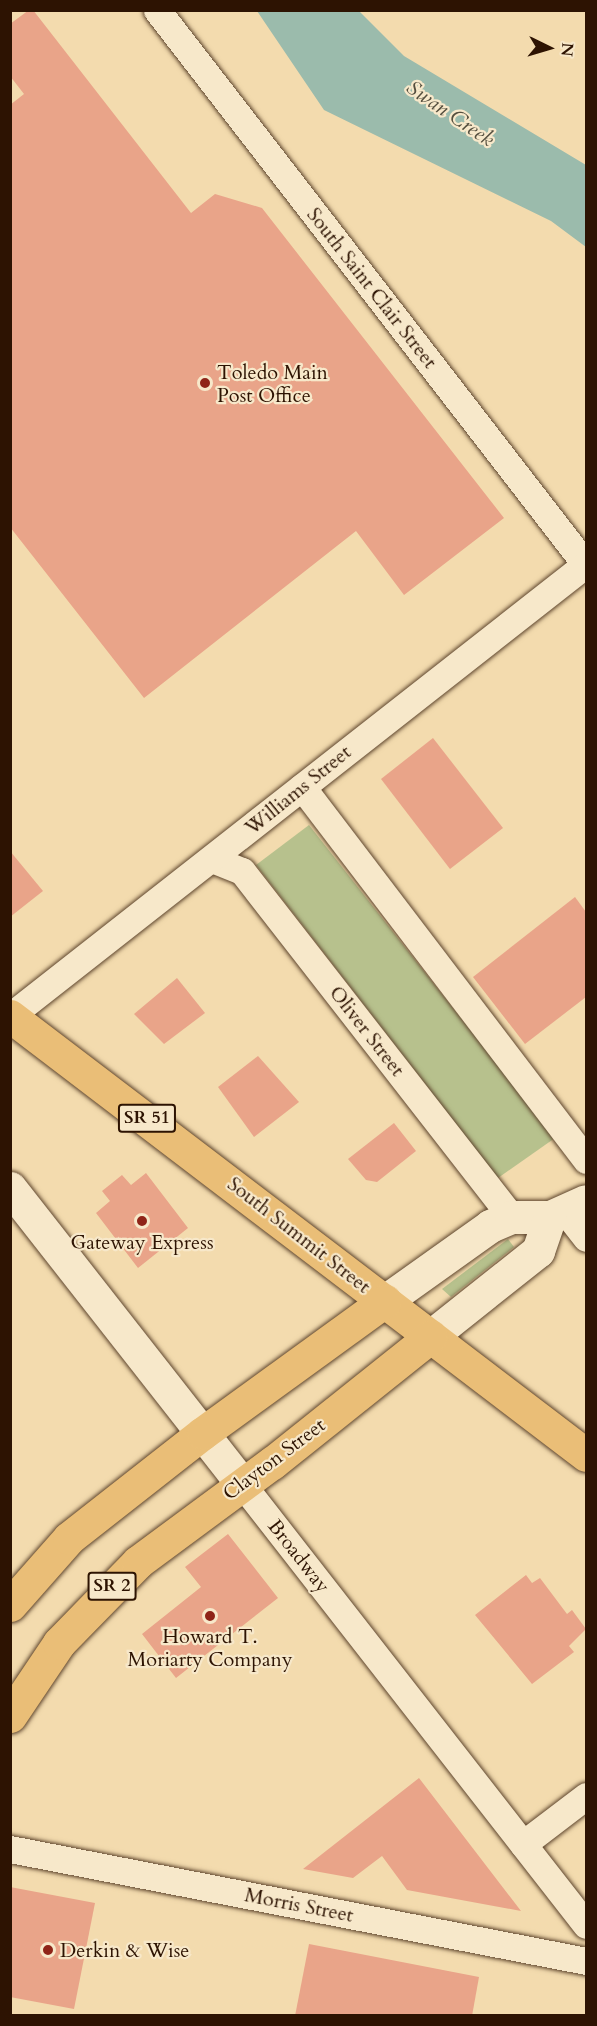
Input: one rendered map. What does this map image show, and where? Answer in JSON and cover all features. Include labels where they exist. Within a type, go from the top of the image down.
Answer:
[{"type":"main road","name":"South Summit Street","points":[[11,1016],[586,1455]]},
{"type":"main road","points":[[10,1605],[69,1538],[203,1433],[385,1301]]},
{"type":"main road","name":"Clayton Street","points":[[10,1716],[59,1643],[110,1588],[138,1562],[431,1336]]},
{"type":"street","name":"South Saint Clair Street","points":[[158,10],[586,564]]},
{"type":"street","name":"Williams Street","points":[[11,1016],[586,564]]},
{"type":"street","points":[[302,787],[586,1160]]},
{"type":"street","name":"Oliver Street","points":[[212,859],[242,871],[511,1217]]},
{"type":"street","name":"Broadway","points":[[10,1188],[586,1925]]},
{"type":"street","points":[[385,1301],[490,1226],[511,1217],[567,1210],[586,1238]]},
{"type":"street","name":"Clayton Street","points":[[431,1336],[538,1251],[567,1210]]},
{"type":"street","points":[[523,1844],[586,1796]]},
{"type":"street","name":"Morris Street","points":[[10,1849],[586,1961]]},
{"type":"green space","points":[[309,825],[555,1138],[498,1178],[256,865]]},
{"type":"green space","points":[[508,1239],[514,1247],[451,1297],[442,1289]]},
{"type":"water","name":"Swan Creek","points":[[257,11],[359,11],[404,56],[586,165],[586,247],[551,221],[324,110]]},
{"type":"building","name":"Toledo Main Post Office","points":[[29,10],[33,10],[191,213],[215,194],[262,208],[504,518],[404,595],[356,531],[144,698],[10,527],[10,105],[24,94],[10,76],[10,24]]},
{"type":"building","points":[[433,738],[503,828],[450,869],[381,779]]},
{"type":"building","points":[[10,851],[43,891],[10,917]]},
{"type":"building","points":[[575,897],[586,912],[586,997],[525,1044],[473,977]]},
{"type":"building","points":[[177,978],[205,1013],[164,1044],[134,1014]]},
{"type":"building","points":[[258,1056],[299,1102],[254,1137],[218,1087]]},
{"type":"building","points":[[394,1123],[416,1151],[377,1182],[366,1180],[348,1159]]},
{"type":"building","name":"Gateway Express","points":[[146,1173],[188,1228],[138,1268],[96,1213],[110,1201],[102,1191],[122,1175],[131,1185]]},
{"type":"building","name":"Howard T. Moriarty Company","points":[[228,1534],[278,1598],[176,1678],[142,1634],[201,1587],[185,1567]]},
{"type":"building","points":[[526,1575],[532,1583],[540,1578],[567,1614],[572,1610],[586,1629],[569,1646],[574,1652],[532,1684],[475,1615]]},
{"type":"building","points":[[419,1778],[521,1911],[407,1890],[382,1856],[353,1878],[303,1869]]},
{"type":"building","name":"Derkin & Wise","points":[[10,1887],[95,1903],[74,2009],[10,1997]]},
{"type":"building","points":[[309,1944],[479,1977],[472,2016],[295,2016]]},
{"type":"place","name":"Toledo Main Post Office","points":[[205,383]]},
{"type":"place","name":"Gateway Express","points":[[142,1221]]},
{"type":"place","name":"Howard T. Moriarty Company","points":[[210,1616]]},
{"type":"place","name":"Derkin & Wise","points":[[48,1950]]}]
